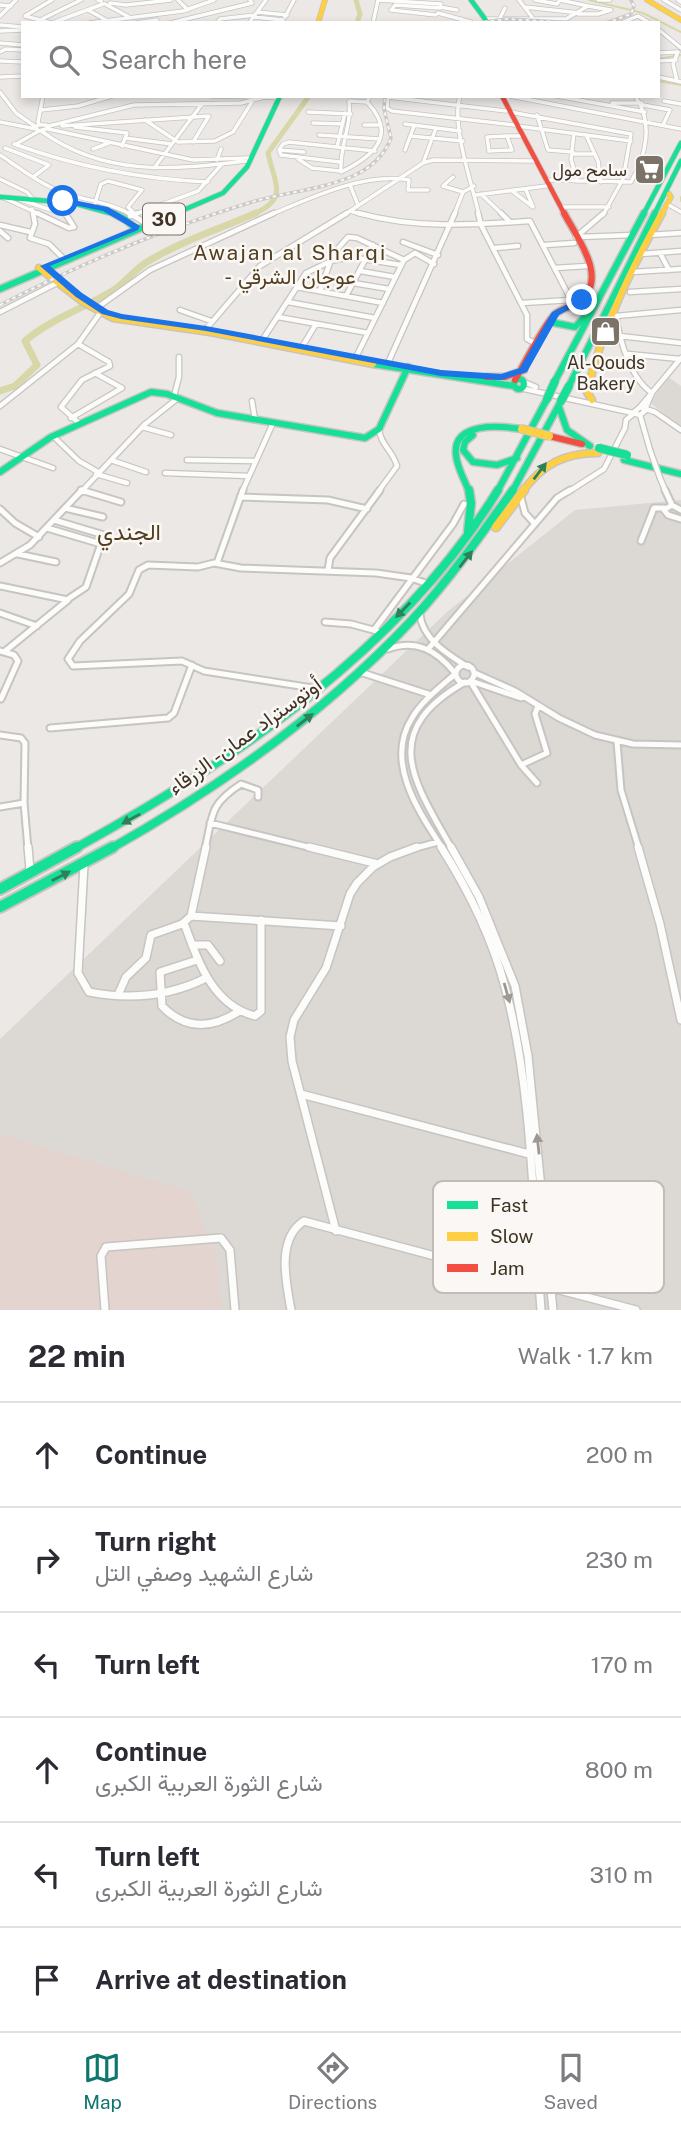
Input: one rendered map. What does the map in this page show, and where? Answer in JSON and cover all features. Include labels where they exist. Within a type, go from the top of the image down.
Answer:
[{"type":"main road","points":[[321,21],[327,0]]},
{"type":"main road","points":[[470,0],[486,21]]},
{"type":"main road","points":[[648,0],[681,20]]},
{"type":"main road","points":[[656,0],[681,11]]},
{"type":"main road","name":"30","points":[[45,270],[63,258],[216,194],[232,181],[247,160],[271,98]]},
{"type":"main road","name":"30","points":[[0,287],[227,191],[247,167],[271,98]]},
{"type":"main road","points":[[501,98],[575,240],[591,265],[590,288],[552,324],[537,344],[518,383]]},
{"type":"main road","name":"أوتوستراد عمان - الزرقاء","points":[[0,889],[161,803],[205,775],[321,689],[428,584],[468,536],[517,458],[591,315],[613,266],[632,235],[643,213],[648,194],[681,133]]},
{"type":"main road","name":"أوتوستراد عمان - الزرقاء","points":[[0,908],[84,865],[174,813],[251,762],[313,714],[407,627],[456,573],[506,504],[569,386],[598,339],[606,310],[648,235],[681,161]]},
{"type":"main road","name":"أوتوستراد عمان - الزرقاء","points":[[655,216],[668,199],[681,170]]},
{"type":"main road","points":[[546,183],[575,240]]},
{"type":"main road","points":[[1,197],[96,203],[130,216],[136,229]]},
{"type":"main road","points":[[592,400],[587,390],[598,339],[668,199]]},
{"type":"main road","points":[[45,270],[57,283],[90,305],[121,317],[208,325],[356,357],[405,372],[518,383]]},
{"type":"main road","points":[[45,270],[90,305],[390,366]]},
{"type":"main road","points":[[552,324],[576,327],[583,318],[591,315]]},
{"type":"main road","points":[[552,324],[574,330],[579,338]]},
{"type":"main road","points":[[518,383],[552,324]]},
{"type":"main road","points":[[405,372],[505,377],[524,370]]},
{"type":"main road","points":[[0,472],[75,421],[148,393],[176,397],[206,410],[255,420],[358,438],[370,436],[379,429],[405,372]]},
{"type":"main road","points":[[477,377],[518,383]]},
{"type":"main road","points":[[560,404],[567,430],[595,450]]},
{"type":"main road","points":[[468,536],[471,499],[456,455],[456,445],[468,432],[483,427],[499,425],[681,472]]},
{"type":"main road","points":[[517,458],[504,464],[484,465],[468,458],[464,446],[473,435],[485,431],[522,431]]},
{"type":"main road","points":[[480,541],[521,498],[552,457],[568,452],[595,450]]},
{"type":"street","points":[[0,16],[16,0]]},
{"type":"street","points":[[44,21],[25,16],[52,0]]},
{"type":"street","points":[[40,20],[81,0]]},
{"type":"street","points":[[57,21],[82,12],[89,5],[122,0]]},
{"type":"street","points":[[89,5],[105,2],[126,5],[171,0]]},
{"type":"street","points":[[178,0],[188,10]]},
{"type":"street","points":[[100,21],[188,10],[214,0]]},
{"type":"street","points":[[180,21],[252,4],[250,0]]},
{"type":"street","points":[[254,16],[266,0]]},
{"type":"street","points":[[283,21],[294,0]]},
{"type":"street","points":[[373,21],[378,0],[457,10]]},
{"type":"street","points":[[519,0],[532,18]]},
{"type":"street","points":[[525,7],[598,14],[611,10],[560,0],[557,4],[536,0]]},
{"type":"street","points":[[598,0],[610,0]]},
{"type":"street","points":[[664,0],[681,11]]},
{"type":"street","points":[[105,2],[127,17]]},
{"type":"street","points":[[0,5],[11,6]]},
{"type":"street","points":[[89,5],[106,20]]},
{"type":"street","points":[[439,8],[391,10],[395,5],[439,8],[469,21]]},
{"type":"street","points":[[490,21],[500,18],[564,19],[588,6]]},
{"type":"street","points":[[500,18],[505,8]]},
{"type":"street","points":[[150,14],[158,21]]},
{"type":"street","points":[[237,14],[277,21]]},
{"type":"street","points":[[228,21],[254,16],[287,15]]},
{"type":"street","points":[[626,21],[638,16],[647,21]]},
{"type":"street","points":[[122,21],[127,17]]},
{"type":"street","points":[[0,25],[21,29]]},
{"type":"street","points":[[0,32],[21,29]]},
{"type":"street","points":[[660,33],[680,50]]},
{"type":"street","points":[[0,43],[21,48]]},
{"type":"street","points":[[1,51],[21,48]]},
{"type":"street","points":[[660,53],[680,50]]},
{"type":"street","points":[[679,82],[673,65],[680,50]]},
{"type":"street","points":[[660,61],[676,60]]},
{"type":"street","points":[[0,61],[21,62]]},
{"type":"street","points":[[12,61],[13,76]]},
{"type":"street","points":[[0,77],[21,76]]},
{"type":"street","points":[[660,77],[679,82]]},
{"type":"street","points":[[0,92],[16,113],[38,128],[48,129],[125,107],[266,98]]},
{"type":"street","points":[[2,149],[38,134],[43,98]]},
{"type":"street","points":[[41,110],[78,106],[105,98]]},
{"type":"street","points":[[367,102],[369,98]]},
{"type":"street","points":[[388,98],[388,108],[391,111],[517,129],[539,129],[631,141]]},
{"type":"street","points":[[396,98],[537,115],[630,133],[623,184],[609,207],[575,240]]},
{"type":"street","points":[[459,98],[457,106],[460,131],[478,195],[481,225],[529,320],[526,337],[537,344]]},
{"type":"street","points":[[525,98],[663,125],[681,133]]},
{"type":"street","points":[[573,98],[645,112]]},
{"type":"street","points":[[592,98],[593,103]]},
{"type":"street","points":[[611,98],[613,105]]},
{"type":"street","points":[[478,195],[526,190],[546,183],[631,183],[638,170],[646,122],[643,104],[637,98]]},
{"type":"street","points":[[125,99],[125,107]]},
{"type":"street","points":[[298,157],[312,168],[340,171],[359,164],[375,151],[380,139],[376,111],[367,102],[349,99],[351,114],[340,162],[340,171],[352,184],[359,205]]},
{"type":"street","points":[[125,138],[174,142],[215,141],[231,134],[255,100]]},
{"type":"street","points":[[664,102],[681,104]]},
{"type":"street","points":[[154,168],[202,104]]},
{"type":"street","points":[[613,105],[643,104],[670,110],[663,125]]},
{"type":"street","points":[[308,112],[351,114]]},
{"type":"street","points":[[337,147],[345,113]]},
{"type":"street","points":[[537,115],[539,129],[548,151],[594,154]]},
{"type":"street","points":[[62,125],[209,117],[193,142]]},
{"type":"street","points":[[155,127],[161,119]]},
{"type":"street","points":[[145,120],[174,142]]},
{"type":"street","points":[[135,121],[155,127]]},
{"type":"street","points":[[0,122],[48,129],[196,160],[247,160]]},
{"type":"street","points":[[313,123],[343,124]]},
{"type":"street","points":[[405,124],[460,131]]},
{"type":"street","points":[[62,125],[125,132],[122,146]]},
{"type":"street","points":[[364,125],[380,125]]},
{"type":"street","points":[[405,150],[414,126]]},
{"type":"street","points":[[423,163],[436,128]]},
{"type":"street","points":[[48,129],[69,150],[125,166],[199,166],[247,160]]},
{"type":"street","points":[[491,160],[487,137],[507,136],[517,129]]},
{"type":"street","points":[[573,189],[574,133]]},
{"type":"street","points":[[319,135],[380,139]]},
{"type":"street","points":[[586,135],[601,182]]},
{"type":"street","points":[[410,136],[463,142]]},
{"type":"street","points":[[489,150],[512,150],[507,136]]},
{"type":"street","points":[[279,150],[286,142],[375,151]]},
{"type":"street","points":[[93,149],[109,143]]},
{"type":"street","points":[[14,144],[59,161],[117,173],[208,182]]},
{"type":"street","points":[[2,149],[49,165],[33,177]]},
{"type":"street","points":[[217,160],[221,149]]},
{"type":"street","points":[[279,150],[304,152]]},
{"type":"street","points":[[279,150],[281,155],[340,162]]},
{"type":"street","points":[[447,160],[450,150]]},
{"type":"street","points":[[0,155],[33,177],[71,196],[96,203],[99,188],[105,181],[142,190],[128,207],[130,216]]},
{"type":"street","points":[[180,310],[208,325],[260,266],[423,163],[447,160],[535,161]]},
{"type":"street","points":[[130,216],[178,200],[203,188],[222,164]]},
{"type":"street","points":[[117,173],[125,166]]},
{"type":"street","points":[[199,166],[215,173]]},
{"type":"street","points":[[0,406],[78,344],[90,305],[157,267],[313,196],[352,184],[402,176],[410,180],[408,190],[428,190]]},
{"type":"street","points":[[453,177],[443,187],[463,192]]},
{"type":"street","points":[[0,180],[27,192],[32,198]]},
{"type":"street","points":[[390,366],[463,192],[474,186]]},
{"type":"street","points":[[512,191],[533,207],[526,190]]},
{"type":"street","points":[[478,195],[510,222]]},
{"type":"street","points":[[1,197],[32,209],[69,229],[75,227],[65,213],[13,197]]},
{"type":"street","points":[[668,199],[681,212]]},
{"type":"street","points":[[560,207],[609,207]]},
{"type":"street","points":[[32,209],[35,224],[30,238],[49,244],[63,258]]},
{"type":"street","points":[[350,211],[378,219],[449,227],[532,222],[575,301],[522,303]]},
{"type":"street","points":[[130,216],[147,224]]},
{"type":"street","points":[[0,225],[30,232]]},
{"type":"street","points":[[0,231],[8,239]]},
{"type":"street","points":[[648,235],[680,232]]},
{"type":"street","points":[[544,245],[632,235]]},
{"type":"street","points":[[320,291],[330,272],[334,248],[348,237],[358,238],[404,260]]},
{"type":"street","points":[[403,242],[438,255]]},
{"type":"street","points":[[346,296],[373,245]]},
{"type":"street","points":[[494,248],[518,246]]},
{"type":"street","points":[[641,254],[681,251]]},
{"type":"street","points":[[356,357],[404,260],[415,253],[434,264]]},
{"type":"street","points":[[660,253],[669,270]]},
{"type":"street","points":[[263,339],[306,273],[331,261],[350,257],[401,265]]},
{"type":"street","points":[[555,268],[589,269]]},
{"type":"street","points":[[632,272],[681,269]]},
{"type":"street","points":[[360,271],[395,277]]},
{"type":"street","points":[[0,312],[57,283]]},
{"type":"street","points":[[353,283],[389,289]]},
{"type":"street","points":[[297,287],[383,303]]},
{"type":"street","points":[[630,292],[681,289]]},
{"type":"street","points":[[288,302],[376,318]]},
{"type":"street","points":[[652,393],[642,386],[620,337],[617,314],[681,310]]},
{"type":"street","points":[[278,317],[368,333]]},
{"type":"street","points":[[302,347],[316,324]]},
{"type":"street","points":[[620,337],[681,343]]},
{"type":"street","points":[[78,344],[111,364],[95,373],[80,382],[61,406],[62,411],[75,421],[122,388],[95,373]]},
{"type":"street","points":[[628,354],[681,359]]},
{"type":"street","points":[[0,563],[18,554],[39,537],[97,473],[176,397],[179,357]]},
{"type":"street","points":[[429,648],[561,495],[604,469],[625,428],[649,405],[652,393],[681,359]]},
{"type":"street","points":[[518,383],[639,412]]},
{"type":"street","points":[[518,383],[611,408],[659,415],[681,430]]},
{"type":"street","points":[[252,401],[255,420]]},
{"type":"street","points":[[611,408],[622,416],[625,428]]},
{"type":"street","points":[[639,412],[660,478],[672,505],[681,511],[673,516]]},
{"type":"street","points":[[217,563],[240,497],[273,423]]},
{"type":"street","points":[[142,428],[171,435]]},
{"type":"street","points":[[328,570],[330,558],[397,466],[394,455],[380,440],[379,429]]},
{"type":"street","points":[[53,436],[79,461],[97,473],[127,483]]},
{"type":"street","points":[[0,449],[18,458],[53,468]]},
{"type":"street","points":[[111,460],[146,472]]},
{"type":"street","points":[[187,460],[256,461]]},
{"type":"street","points":[[165,473],[249,476]]},
{"type":"street","points":[[81,491],[121,502]]},
{"type":"street","points":[[240,497],[328,500],[367,509]]},
{"type":"street","points":[[521,498],[525,513],[534,524]]},
{"type":"street","points":[[325,622],[351,624],[378,631],[411,578],[453,524],[464,504]]},
{"type":"street","points":[[641,541],[654,508],[672,505]]},
{"type":"street","points":[[65,508],[103,517]]},
{"type":"street","points":[[664,508],[666,513],[681,519]]},
{"type":"street","points":[[0,509],[39,537]]},
{"type":"street","points":[[0,519],[8,516]]},
{"type":"street","points":[[2,652],[86,587],[103,534],[54,520]]},
{"type":"street","points":[[47,528],[101,544]]},
{"type":"street","points":[[18,554],[56,562]]},
{"type":"street","points":[[321,689],[204,671],[179,661],[80,667],[71,665],[68,660],[80,641],[129,594],[142,568],[152,565],[198,567],[217,563],[241,568],[328,570],[411,578],[428,584]]},
{"type":"street","points":[[0,596],[2,586],[68,599]]},
{"type":"street","points":[[421,610],[420,623],[435,642],[475,673],[517,692],[576,729],[617,742],[643,746],[681,745]]},
{"type":"street","points":[[0,612],[37,626]]},
{"type":"street","points":[[376,656],[402,645],[429,648],[443,658],[454,673],[469,681],[531,702]]},
{"type":"street","points":[[1,699],[18,661],[14,655],[2,652]]},
{"type":"street","points":[[50,728],[168,718],[174,713],[192,665]]},
{"type":"street","points":[[468,667],[461,666],[409,721],[402,740],[401,760],[417,804],[438,842],[457,866],[489,920],[515,986],[525,1032],[542,1181]]},
{"type":"street","points":[[360,672],[431,695]]},
{"type":"street","points":[[475,673],[469,681],[444,694],[423,715],[413,732],[409,751],[411,770],[491,945],[512,1010],[531,1181]]},
{"type":"street","points":[[469,681],[521,765],[537,783]]},
{"type":"street","points":[[521,765],[547,752],[535,715],[538,706]]},
{"type":"street","points":[[0,735],[24,740],[24,803],[31,874]]},
{"type":"street","points":[[617,742],[618,769],[624,798],[651,890],[681,1020]]},
{"type":"street","points":[[118,995],[126,976],[146,958],[153,933],[184,923],[191,916],[210,823],[218,800],[239,784],[257,790],[258,797]]},
{"type":"street","points":[[0,807],[24,803]]},
{"type":"street","points":[[210,823],[378,864]]},
{"type":"street","points":[[336,1231],[290,1049],[291,1029],[299,1008],[326,969],[349,899],[358,881],[378,864],[405,850],[438,842]]},
{"type":"street","points":[[84,865],[80,980],[89,992],[160,995],[190,987],[206,978]]},
{"type":"street","points":[[191,916],[341,926]]},
{"type":"street","points":[[184,923],[206,978],[238,1012],[254,1016],[261,1011],[261,920]]},
{"type":"street","points":[[192,945],[208,945],[220,961]]},
{"type":"street","points":[[197,960],[160,972],[160,995],[166,1010],[188,1023],[212,1027],[238,1012]]},
{"type":"street","points":[[301,1094],[529,1154]]},
{"type":"street","points":[[530,1172],[541,1173]]},
{"type":"street","points":[[291,1310],[286,1256],[288,1239],[294,1227],[308,1221],[433,1256]]},
{"type":"street","points":[[106,1310],[101,1256],[106,1247],[221,1238],[230,1250],[236,1310]]},
{"type":"street","points":[[571,1293],[636,1310]]},
{"type":"shaded area","points":[[667,376],[681,386],[681,428],[651,403]]},
{"type":"shaded area","points":[[681,500],[681,1310],[0,1310],[0,1039],[447,612],[575,510]]},
{"type":"shaded area","points":[[0,1134],[191,1192],[216,1258],[222,1310],[0,1310]]},
{"type":"waterway","points":[[356,0],[360,14],[358,21]]},
{"type":"waterway","points":[[589,0],[643,13],[659,21]]},
{"type":"waterway","points":[[660,22],[681,32]]},
{"type":"waterway","points":[[660,59],[681,55]]},
{"type":"waterway","points":[[660,81],[681,85]]},
{"type":"waterway","points":[[256,213],[275,197],[276,182],[268,153],[308,98]]},
{"type":"waterway","points":[[0,391],[15,386],[37,365],[25,341],[35,333],[114,290],[143,265],[160,255],[256,213]]},
{"type":"waterway","points":[[252,215],[256,213]]},
{"type":"railway","points":[[612,21],[631,14],[634,6],[631,0]]},
{"type":"railway","points":[[492,21],[542,21]]},
{"type":"railway","points":[[0,305],[92,261],[187,223],[252,202],[330,184],[361,172],[381,156],[391,138],[384,109],[385,98]]},
{"type":"traffic: fast","points":[[471,0],[487,21]]},
{"type":"traffic: fast","points":[[0,289],[223,193],[247,167],[279,98]]},
{"type":"traffic: fast","points":[[555,381],[681,143]]},
{"type":"traffic: fast","points":[[569,386],[681,161]]},
{"type":"traffic: fast","points":[[0,197],[93,207],[112,212],[136,229]]},
{"type":"traffic: fast","points":[[550,322],[575,327],[584,318]]},
{"type":"traffic: fast","points":[[373,364],[514,386]]},
{"type":"traffic: fast","points":[[0,472],[51,437],[151,392],[167,394],[217,413],[365,438],[379,429],[408,367]]},
{"type":"traffic: fast","points":[[519,379],[523,380],[524,384],[523,388],[519,389],[515,388],[514,384],[515,380],[519,379]]},
{"type":"traffic: fast","points":[[547,399],[555,381]]},
{"type":"traffic: fast","points":[[561,401],[569,386]]},
{"type":"traffic: fast","points":[[0,889],[101,834],[198,775],[291,709],[378,635],[436,576],[478,521],[500,487],[547,399]]},
{"type":"traffic: fast","points":[[0,907],[150,827],[221,782],[288,733],[352,679],[412,620],[466,556],[516,486],[561,401]]},
{"type":"traffic: fast","points":[[559,407],[567,430],[590,446]]},
{"type":"traffic: fast","points":[[468,532],[471,499],[457,461],[456,445],[469,431],[479,428],[522,429]]},
{"type":"traffic: fast","points":[[473,435],[465,442],[463,450],[473,462],[497,465],[517,458]]},
{"type":"traffic: fast","points":[[599,448],[627,455]]},
{"type":"traffic: fast","points":[[624,460],[681,474]]},
{"type":"traffic: slow","points":[[319,21],[325,0]]},
{"type":"traffic: slow","points":[[647,0],[681,20]]},
{"type":"traffic: slow","points":[[592,400],[587,392],[601,340],[621,292],[671,197],[669,194]]},
{"type":"traffic: slow","points":[[39,268],[83,302],[113,318],[210,332],[373,364]]},
{"type":"traffic: slow","points":[[522,429],[549,436]]},
{"type":"traffic: slow","points":[[496,527],[527,485],[549,464],[578,453],[598,453]]},
{"type":"traffic: jam","points":[[503,98],[591,265],[592,283],[587,294],[578,303],[555,314],[515,380]]},
{"type":"traffic: jam","points":[[486,377],[505,377],[524,370]]},
{"type":"traffic: jam","points":[[549,436],[582,444]]},
{"type":"place","name":"سامح مول","points":[[650,170]]},
{"type":"place","name":"Al-Qouds Bakery","points":[[606,332]]},
{"type":"district","name":"Awajan al Sharqi - عوجان الشرقي","points":[[290,265]]},
{"type":"district","name":"الجندي","points":[[129,532]]},
{"type":"route","points":[[63,201],[105,209],[136,226],[136,229],[44,266],[79,295],[105,312],[121,317],[206,329],[441,373],[501,377],[524,370],[555,314],[582,300]]}]
